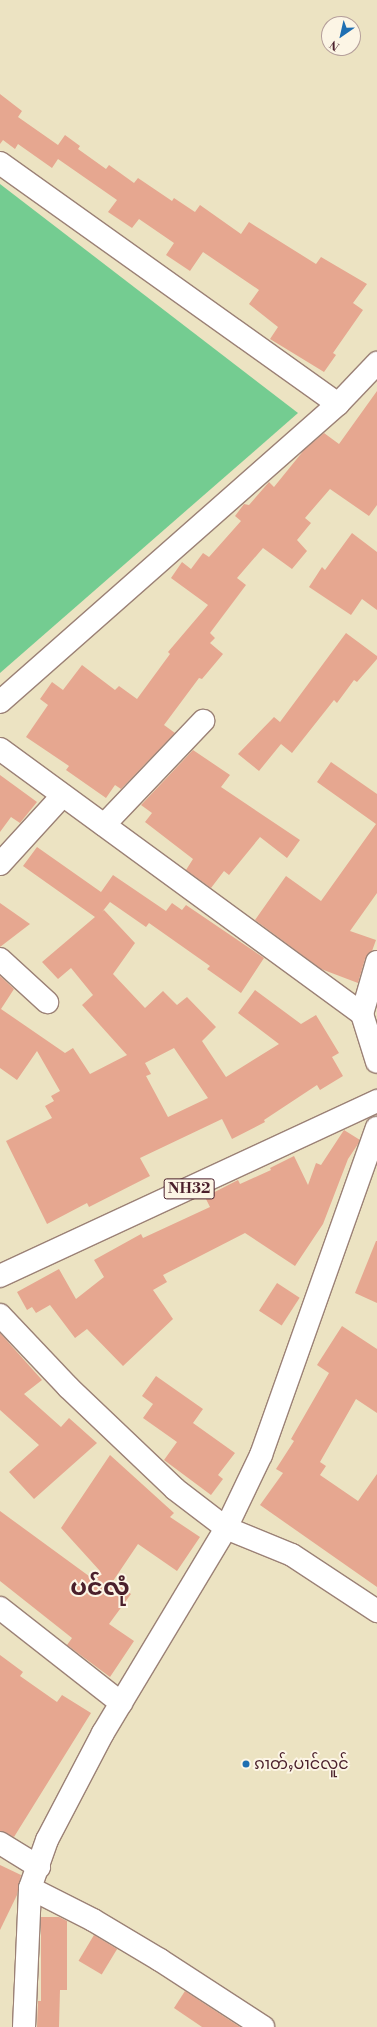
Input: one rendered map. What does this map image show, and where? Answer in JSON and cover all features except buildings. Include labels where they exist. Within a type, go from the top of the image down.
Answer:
[{"type":"main road","points":[[0,163],[338,404]]},
{"type":"main road","points":[[0,702],[338,404],[377,363]]},
{"type":"main road","points":[[104,825],[203,721]]},
{"type":"main road","points":[[0,749],[362,1014]]},
{"type":"main road","points":[[0,864],[63,795]]},
{"type":"main road","points":[[0,959],[47,1002]]},
{"type":"main road","points":[[377,962],[362,1014],[377,1062]]},
{"type":"main road","name":"NH32","points":[[0,1276],[377,1101]]},
{"type":"main road","points":[[24,2027],[30,1888],[39,1867],[47,1840],[121,1704],[226,1528],[261,1455],[377,1128]]},
{"type":"main road","points":[[0,1315],[68,1387],[175,1489],[226,1528],[292,1556],[377,1611]]},
{"type":"main road","points":[[0,1608],[121,1704]]},
{"type":"main road","points":[[0,1843],[39,1867]]},
{"type":"main road","points":[[30,1888],[93,1920],[160,1960],[263,2027]]},
{"type":"green space","points":[[0,184],[298,413],[0,673]]},
{"type":"place","name":"ၵၢတ်ႇပၢင်လူင်","points":[[246,1764]]},
{"type":"district","name":"ပင်လုံ","points":[[100,1589]]}]
